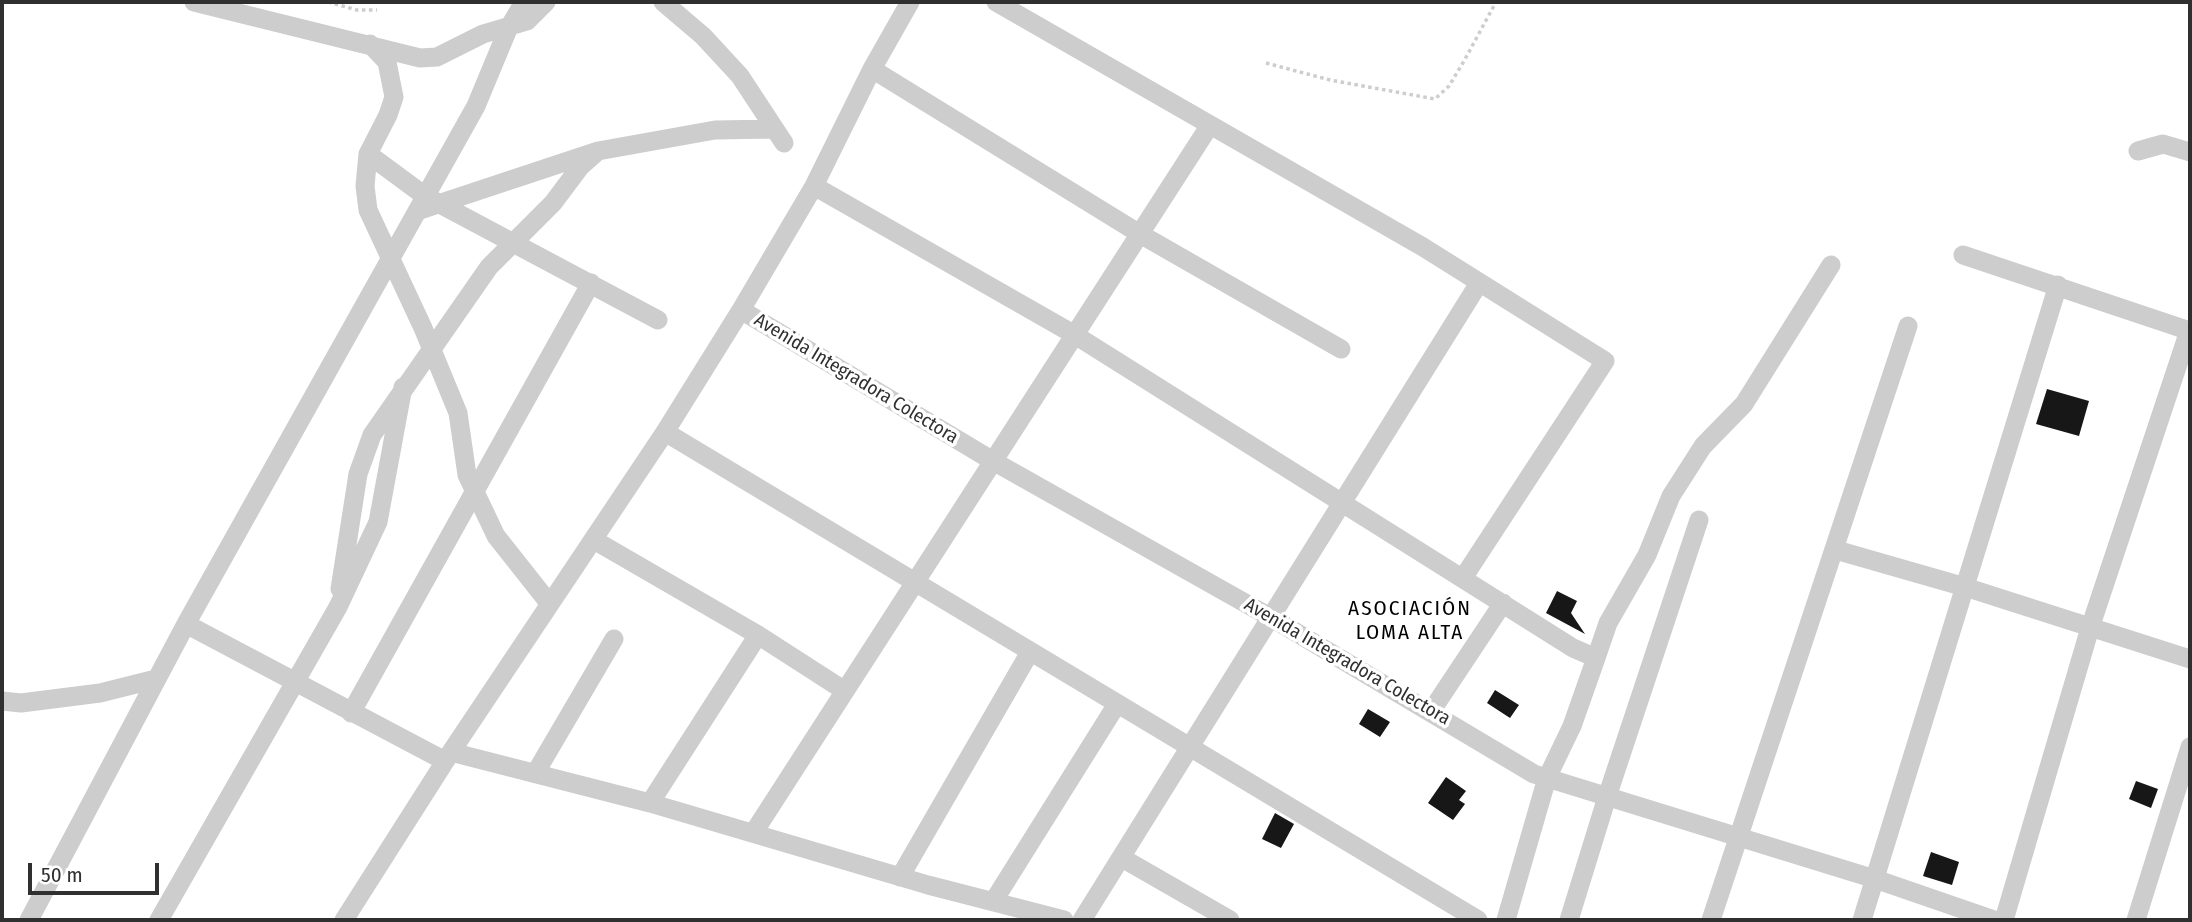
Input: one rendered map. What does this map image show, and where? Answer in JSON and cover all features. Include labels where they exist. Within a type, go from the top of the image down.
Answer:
[{"type":"street","points":[[194,2],[420,58],[437,57],[483,34],[508,29],[527,21],[546,2]]},
{"type":"street","points":[[29,920],[186,624],[391,258],[427,204],[476,106],[508,29],[524,2]]},
{"type":"street","points":[[427,204],[598,152],[715,130],[779,136],[740,76],[704,36],[663,2]]},
{"type":"street","points":[[344,920],[448,756],[665,432],[741,310],[814,186],[872,69],[910,2]]},
{"type":"street","points":[[996,2],[1479,283],[1605,361],[1463,578]]},
{"type":"street","points":[[370,44],[387,62],[394,97],[368,154],[365,186],[368,210],[432,348],[458,413],[467,475],[496,536],[549,603]]},
{"type":"street","points":[[872,69],[1140,234],[1340,349]]},
{"type":"street","points":[[754,832],[917,584],[993,461],[1210,125]]},
{"type":"street","points":[[2138,151],[2163,144],[2190,152]]},
{"type":"street","points":[[338,607],[358,474],[372,435],[489,267],[553,203],[580,167],[598,152]]},
{"type":"street","points":[[368,154],[427,204],[513,242],[658,320]]},
{"type":"street","points":[[814,186],[1075,335],[1573,648],[1595,658]]},
{"type":"street","points":[[1963,255],[2190,331],[2090,628],[2004,920]]},
{"type":"street","points":[[1506,920],[1547,778],[1572,726],[1595,658],[1621,597],[1647,555],[1671,496],[1703,446],[1744,404],[1831,265]]},
{"type":"street","points":[[351,713],[591,283]]},
{"type":"street","points":[[1082,920],[1479,283]]},
{"type":"street","points":[[1862,920],[2058,285]]},
{"type":"street","name":"Avenida Integradora Colectora","points":[[741,310],[1124,538],[1272,618],[1432,710],[1534,774],[1875,879],[1994,920]]},
{"type":"street","points":[[1711,920],[1736,838],[1836,550],[1908,326]]},
{"type":"street","points":[[159,920],[293,681],[338,607],[378,522],[403,387]]},
{"type":"street","points":[[665,432],[1478,920]]},
{"type":"street","points":[[1569,920],[1699,520]]},
{"type":"street","points":[[594,540],[758,635],[845,691]]},
{"type":"street","points":[[1836,550],[1965,587],[2190,659]]},
{"type":"street","points":[[1432,710],[1503,603]]},
{"type":"street","points":[[186,624],[351,713],[448,756],[536,772],[754,832],[900,877],[1064,920]]},
{"type":"street","points":[[650,803],[758,635]]},
{"type":"street","points":[[536,772],[614,639]]},
{"type":"street","points":[[900,877],[1030,652]]},
{"type":"street","points":[[5,701],[21,704],[100,693],[156,679]]},
{"type":"street","points":[[993,902],[1117,704]]},
{"type":"street","points":[[2136,920],[2190,747]]},
{"type":"street","points":[[1122,858],[1230,920]]},
{"type":"path","points":[[328,2],[357,10],[377,10]]},
{"type":"path","points":[[1266,63],[1330,80],[1435,99],[1449,86],[1496,2]]},
{"type":"building","points":[[2047,389],[2089,401],[2079,436],[2036,424]]},
{"type":"building","points":[[1557,591],[1577,601],[1571,613],[1585,634],[1546,613]]},
{"type":"building","points":[[1495,690],[1519,705],[1510,718],[1487,703]]},
{"type":"building","points":[[1368,709],[1390,722],[1380,737],[1359,724]]},
{"type":"building","points":[[1446,777],[1466,791],[1459,800],[1465,804],[1453,820],[1428,803]]},
{"type":"building","points":[[2136,781],[2158,789],[2151,808],[2129,799]]},
{"type":"building","points":[[1275,813],[1294,824],[1281,848],[1262,839]]},
{"type":"building","points":[[1931,852],[1959,862],[1952,885],[1923,876]]},
{"type":"district","name":"ASOCIACIÓN LOMA ALTA","points":[[1410,621]]}]
